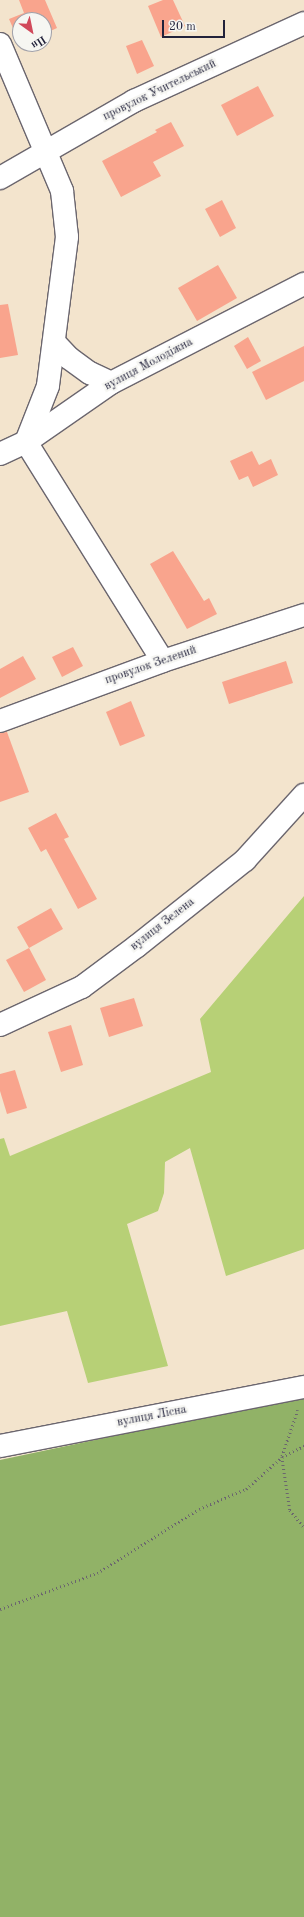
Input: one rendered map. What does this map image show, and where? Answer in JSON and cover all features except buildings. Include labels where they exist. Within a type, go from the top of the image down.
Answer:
[{"type":"street","name":"провулок Учительський","points":[[0,178],[134,101],[304,23]]},
{"type":"street","points":[[0,44],[47,151],[62,191],[67,237],[48,386],[26,442],[163,661]]},
{"type":"street","name":"вулиця Молодіжна","points":[[0,454],[26,442],[111,383],[304,284]]},
{"type":"street","points":[[54,342],[69,358],[111,383]]},
{"type":"street","name":"провулок Зелений","points":[[0,721],[163,661],[304,615]]},
{"type":"street","name":"вулиця Зелена","points":[[0,1025],[82,987],[137,946],[245,860],[304,795]]},
{"type":"street","name":"вулиця Лісна","points":[[0,1446],[302,1397]]},
{"type":"path","points":[[302,1397],[282,1457],[290,1510],[304,1528]]},
{"type":"path","points":[[0,1609],[97,1573],[198,1510],[246,1488],[282,1457],[304,1446]]},
{"type":"green space","points":[[304,896],[304,1249],[226,1276],[190,1148],[165,1162],[164,1193],[158,1211],[127,1224],[168,1366],[88,1383],[67,1311],[0,1326],[0,1139],[4,1138],[10,1156],[211,1072],[200,1019]]},
{"type":"green space","points":[[304,1396],[304,1917],[0,1917],[0,1460]]}]
